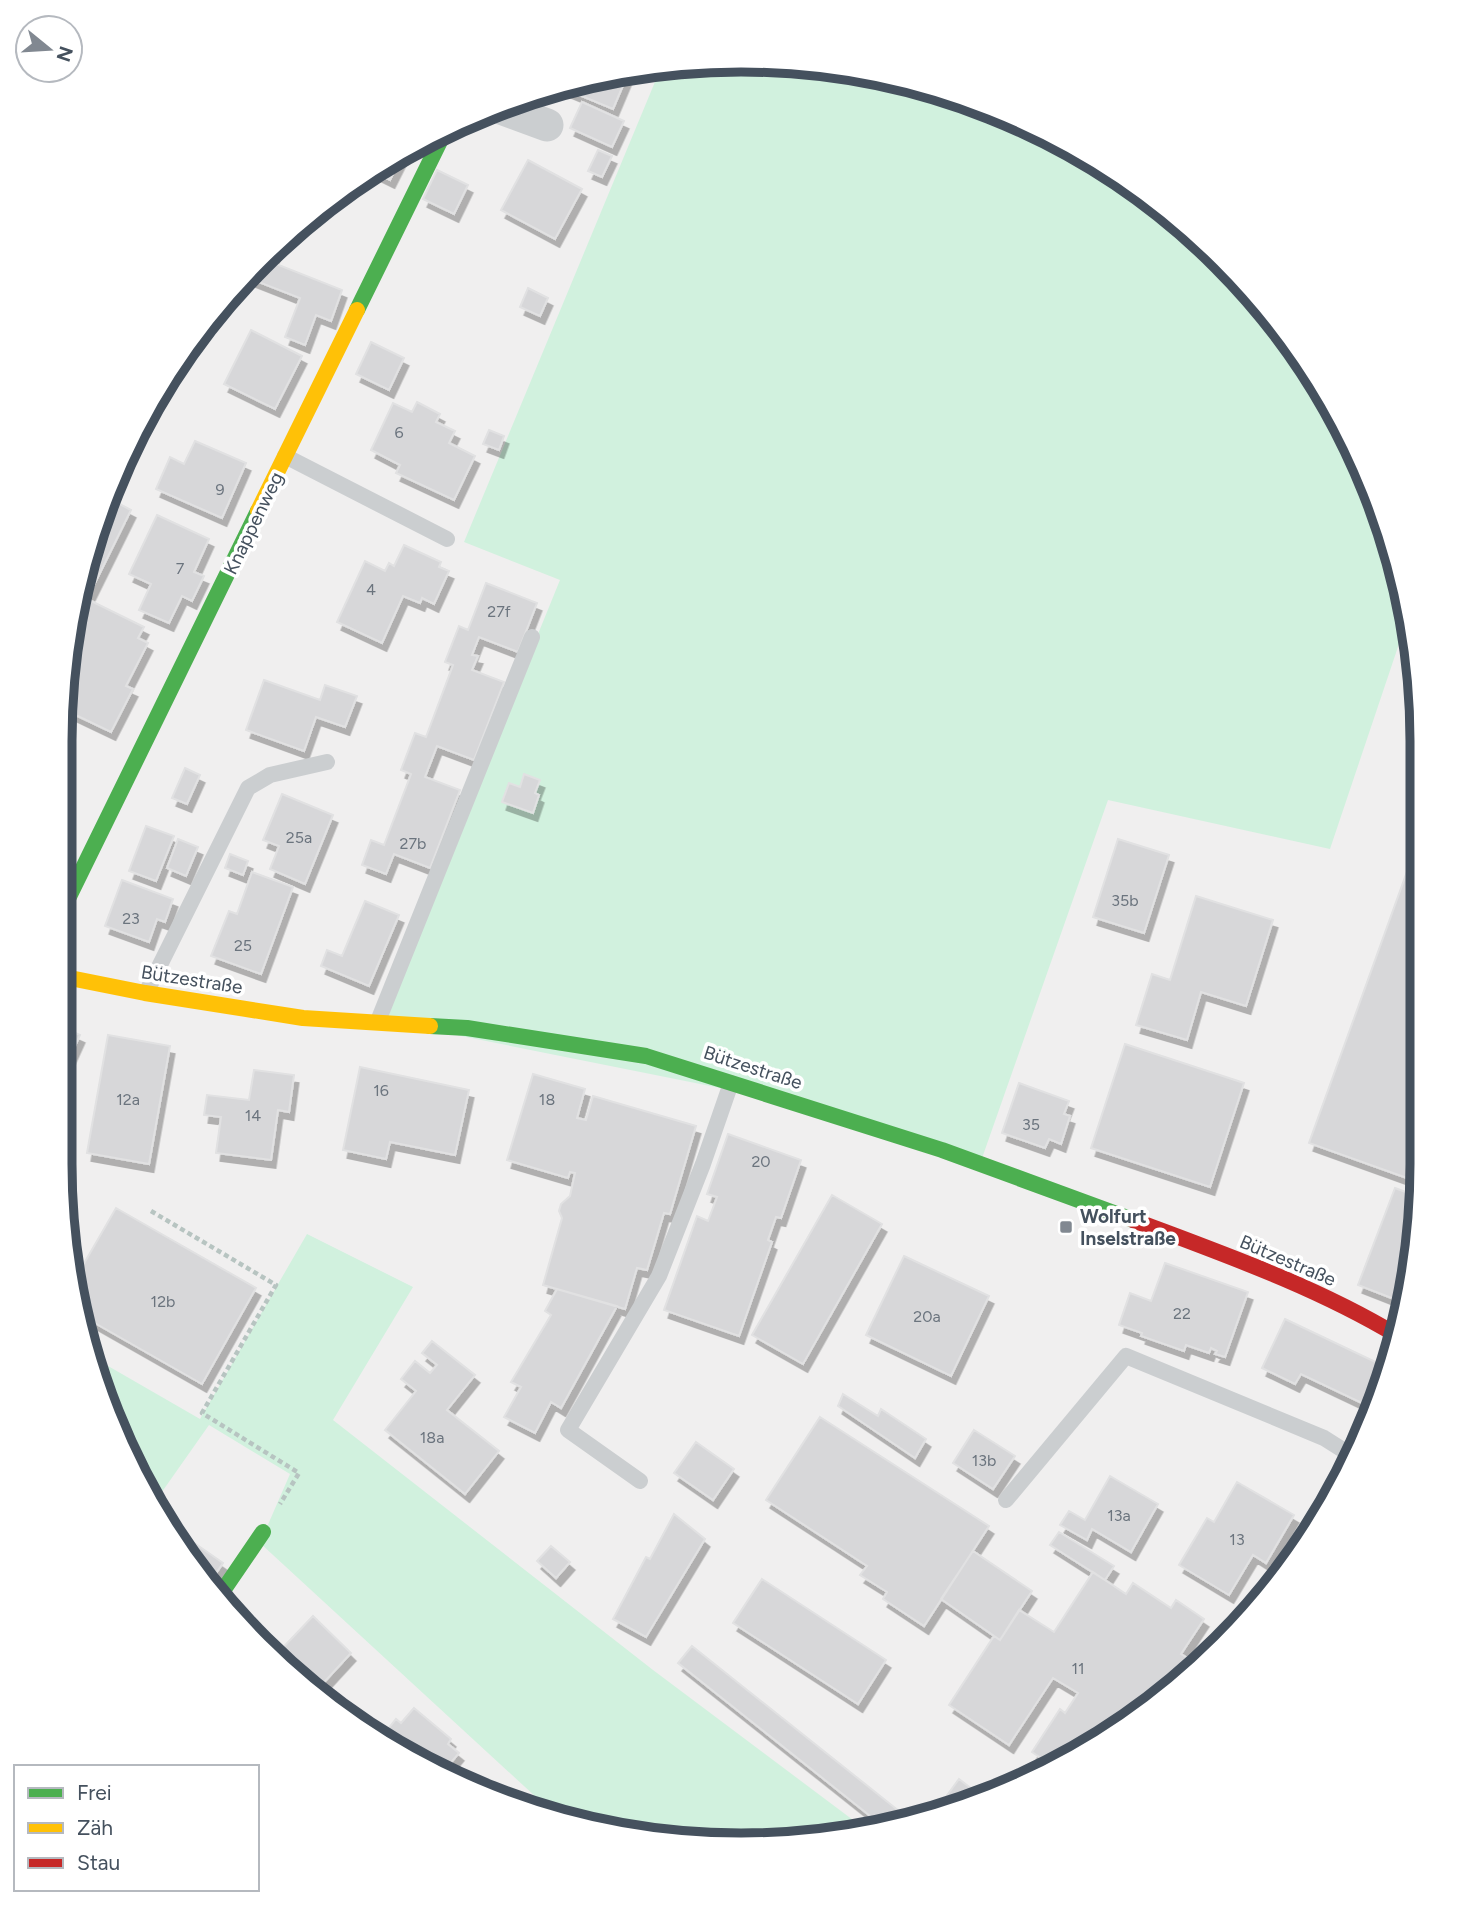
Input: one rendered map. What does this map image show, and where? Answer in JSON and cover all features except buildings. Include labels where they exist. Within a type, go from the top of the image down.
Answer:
[{"type":"main road","name":"Knappenweg","points":[[72,891],[438,144]]},
{"type":"main road","name":"Bützestraße","points":[[72,978],[303,1018],[467,1028],[646,1056],[942,1150],[1076,1198],[1287,1279],[1389,1330]]},
{"type":"main road","points":[[224,1589],[263,1532]]},
{"type":"street","points":[[512,112],[547,125]]},
{"type":"lane","points":[[285,456],[447,539]]},
{"type":"lane","points":[[378,1023],[532,637]]},
{"type":"lane","points":[[145,993],[248,788],[270,775],[327,762]]},
{"type":"lane","points":[[640,1481],[568,1430],[659,1276],[703,1164],[731,1082]]},
{"type":"lane","points":[[1006,1500],[1126,1356],[1324,1438],[1345,1451]]},
{"type":"path","points":[[151,1210],[276,1285],[202,1413],[299,1473],[263,1532]]},
{"type":"green space","points":[[741,72],[828,77],[872,85],[956,107],[1037,141],[1076,161],[1148,210],[1214,268],[1272,334],[1321,406],[1341,445],[1375,526],[1402,636],[1330,849],[1108,800],[981,1161],[830,1110],[381,1020],[560,580],[464,542],[657,77]]},
{"type":"green space","points":[[307,1234],[413,1287],[333,1420],[653,1670],[857,1823],[785,1832],[697,1832],[610,1820],[542,1803],[260,1543],[290,1474],[209,1425],[159,1496],[123,1420],[102,1363],[200,1419]]},
{"type":"traffic: fast","points":[[357,310],[438,144]]},
{"type":"traffic: fast","points":[[72,891],[258,511]]},
{"type":"traffic: fast","points":[[430,1026],[467,1028],[646,1056],[942,1150],[1133,1220]]},
{"type":"traffic: fast","points":[[224,1589],[263,1532]]},
{"type":"traffic: slow","points":[[258,511],[357,310]]},
{"type":"traffic: slow","points":[[72,978],[303,1018],[430,1026]]},
{"type":"traffic: jam","points":[[1133,1220],[1301,1286],[1389,1331]]},
{"type":"place","name":"Wolfurt Inselstraße","points":[[1066,1227]]}]
